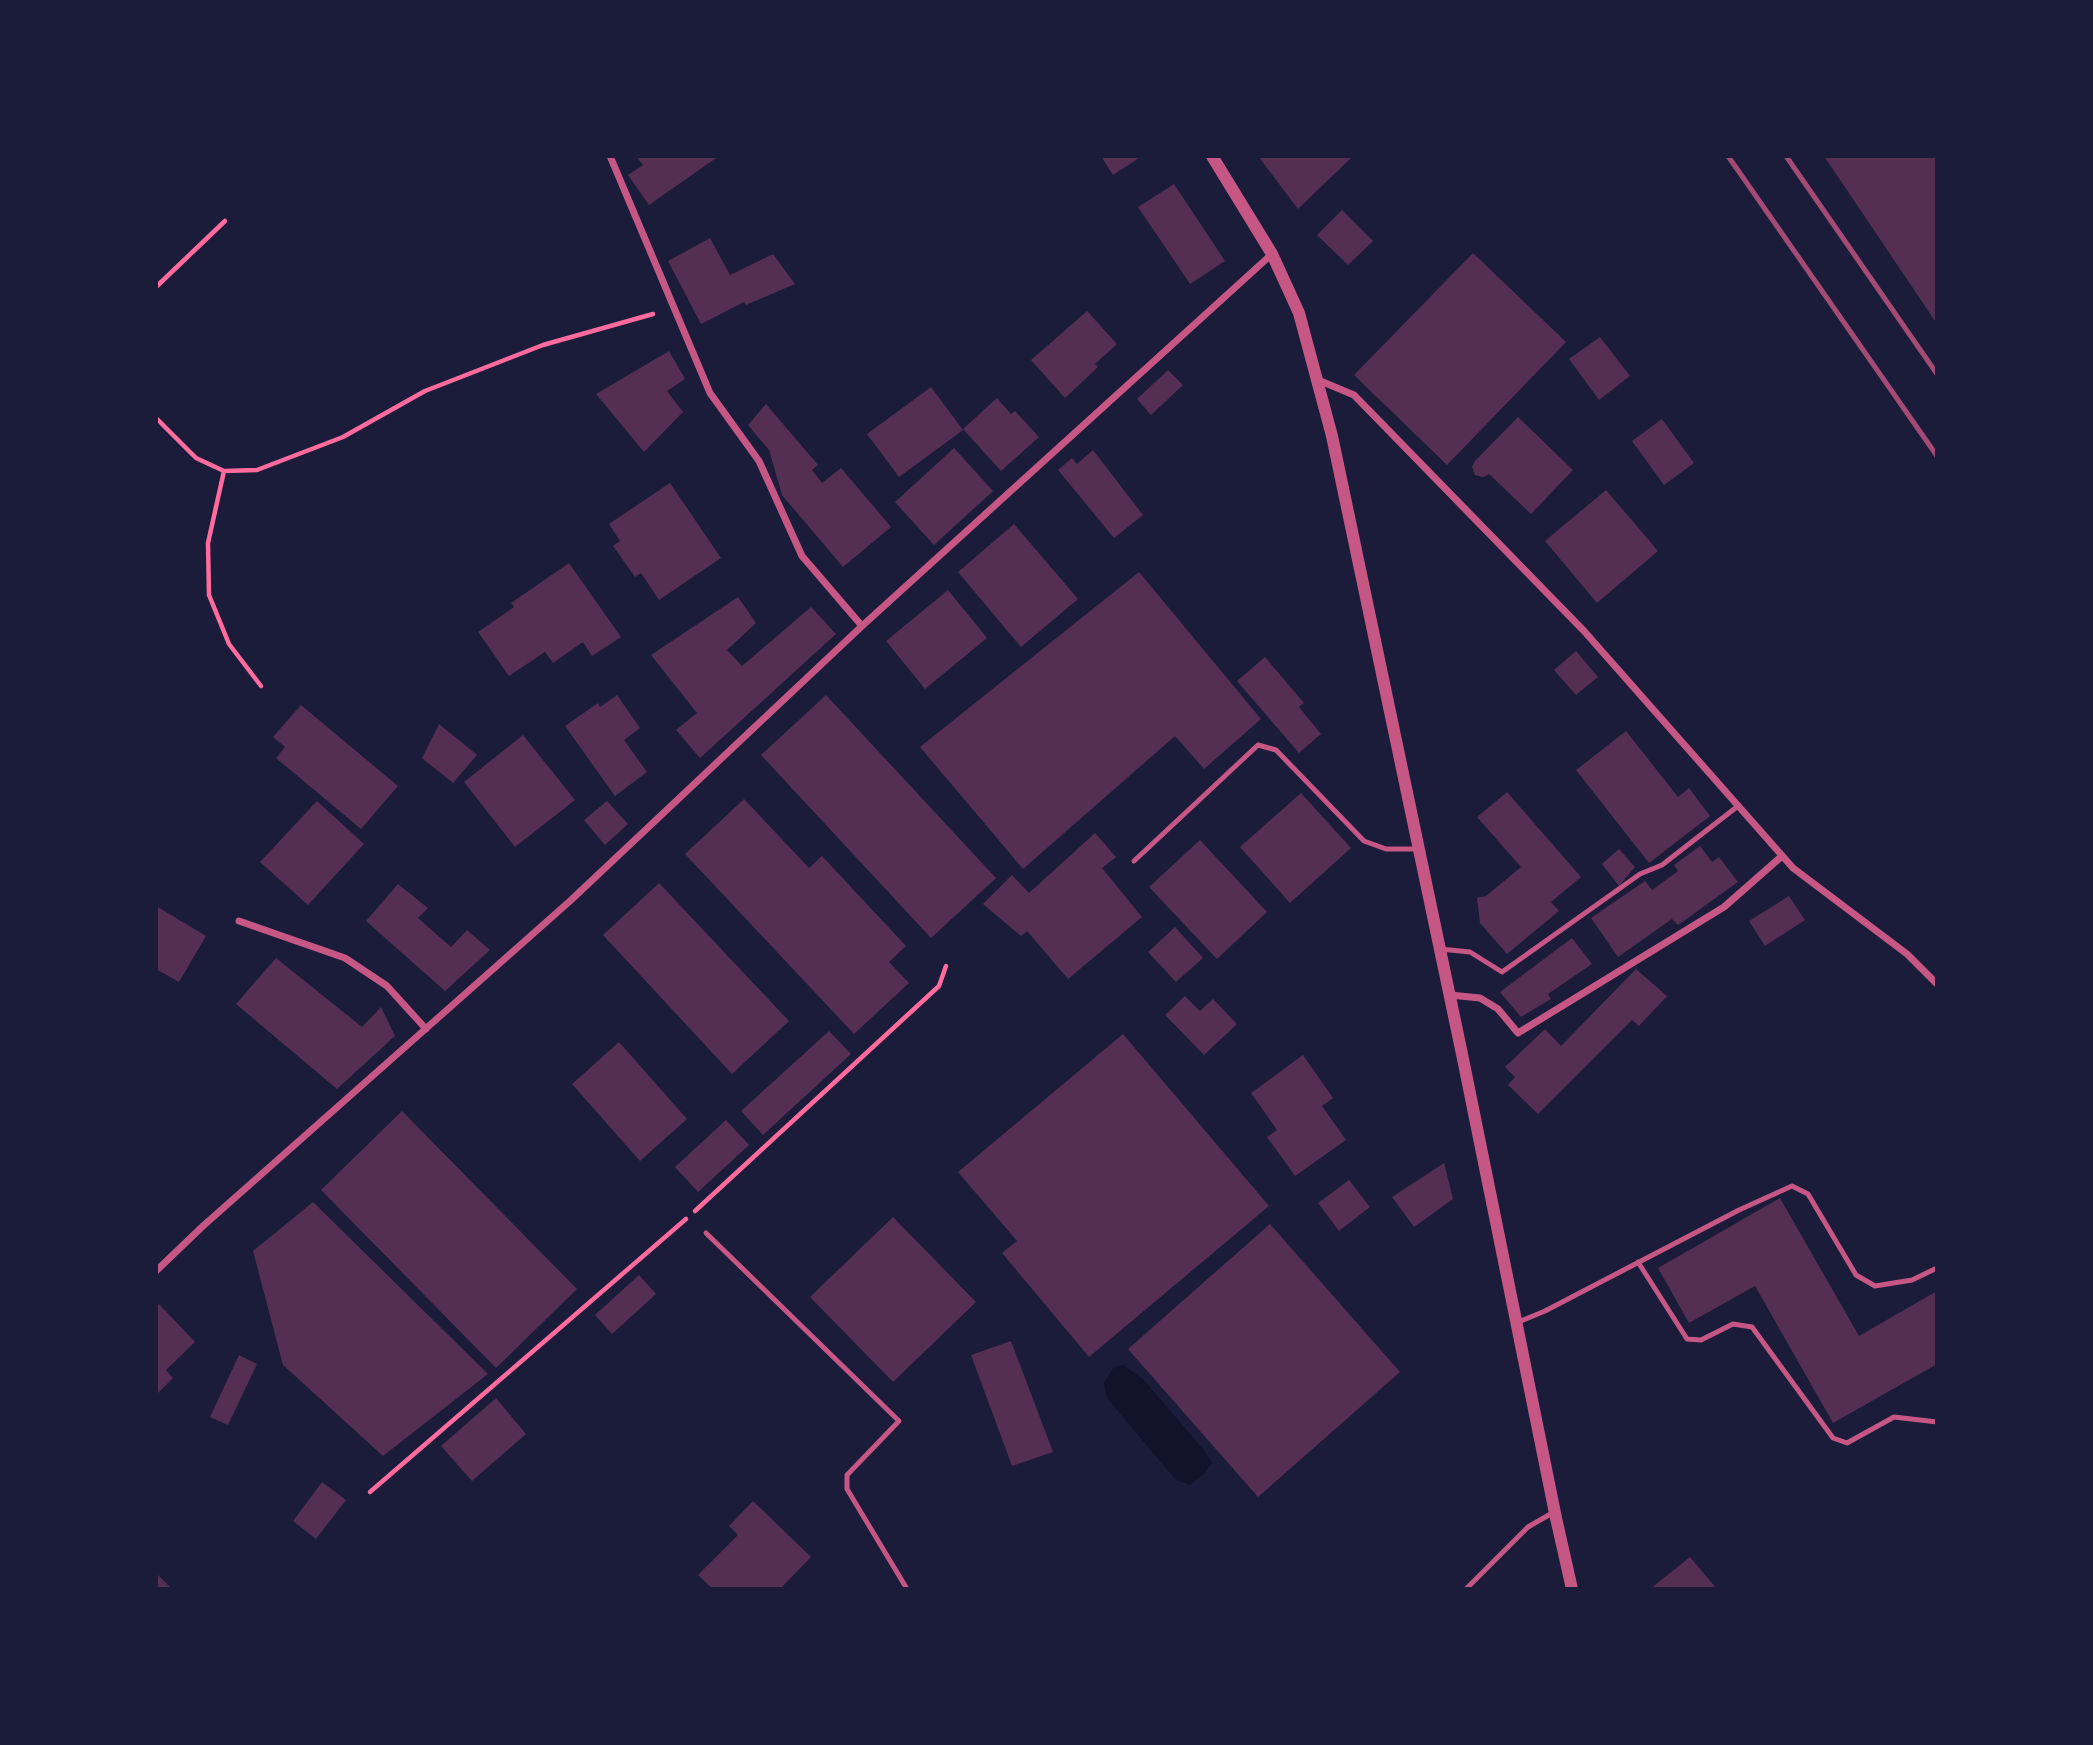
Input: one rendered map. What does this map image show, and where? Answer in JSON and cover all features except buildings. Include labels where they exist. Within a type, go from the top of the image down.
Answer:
[{"type":"street","points":[[610,156],[710,393],[759,461],[802,556],[862,626]]},
{"type":"street","points":[[1212,156],[1272,254],[1299,313],[1338,458],[1572,1589]]},
{"type":"street","points":[[156,1271],[203,1226],[580,891],[862,626],[1272,254]]},
{"type":"street","points":[[1318,380],[1354,395],[1584,631],[1793,868],[1907,954],[1937,984]]},
{"type":"street","points":[[1450,995],[1480,998],[1498,1009],[1518,1033],[1724,907],[1782,856]]},
{"type":"street","points":[[239,921],[345,958],[387,986],[426,1029]]},
{"type":"lane","points":[[1134,861],[1258,745],[1276,750],[1364,841],[1386,849],[1419,849]]},
{"type":"lane","points":[[1440,949],[1470,952],[1502,972],[1640,874],[1662,865],[1738,806]]},
{"type":"lane","points":[[1516,1323],[1545,1311],[1739,1210],[1791,1186],[1808,1194],[1856,1275],[1875,1286],[1912,1280],[1937,1268]]},
{"type":"lane","points":[[706,1233],[899,1421],[847,1475],[847,1489],[907,1589]]},
{"type":"lane","points":[[1638,1262],[1687,1339],[1701,1340],[1733,1324],[1752,1327],[1833,1438],[1847,1443],[1894,1417],[1937,1422]]},
{"type":"lane","points":[[1466,1589],[1528,1527],[1554,1512]]},
{"type":"path","points":[[156,287],[225,221]]},
{"type":"path","points":[[156,418],[196,458],[223,471],[257,470],[343,437],[425,391],[531,349],[674,308]]},
{"type":"path","points":[[223,471],[208,543],[209,596],[229,644],[261,686]]},
{"type":"path","points":[[370,1492],[693,1213],[939,986],[946,966]]},
{"type":"shaded area","points":[[1123,1365],[1144,1380],[1212,1463],[1205,1473],[1190,1485],[1176,1480],[1107,1398],[1104,1383],[1114,1367]]},
{"type":"railway","points":[[1728,156],[1937,456]]},
{"type":"railway","points":[[1786,156],[1937,374]]}]
